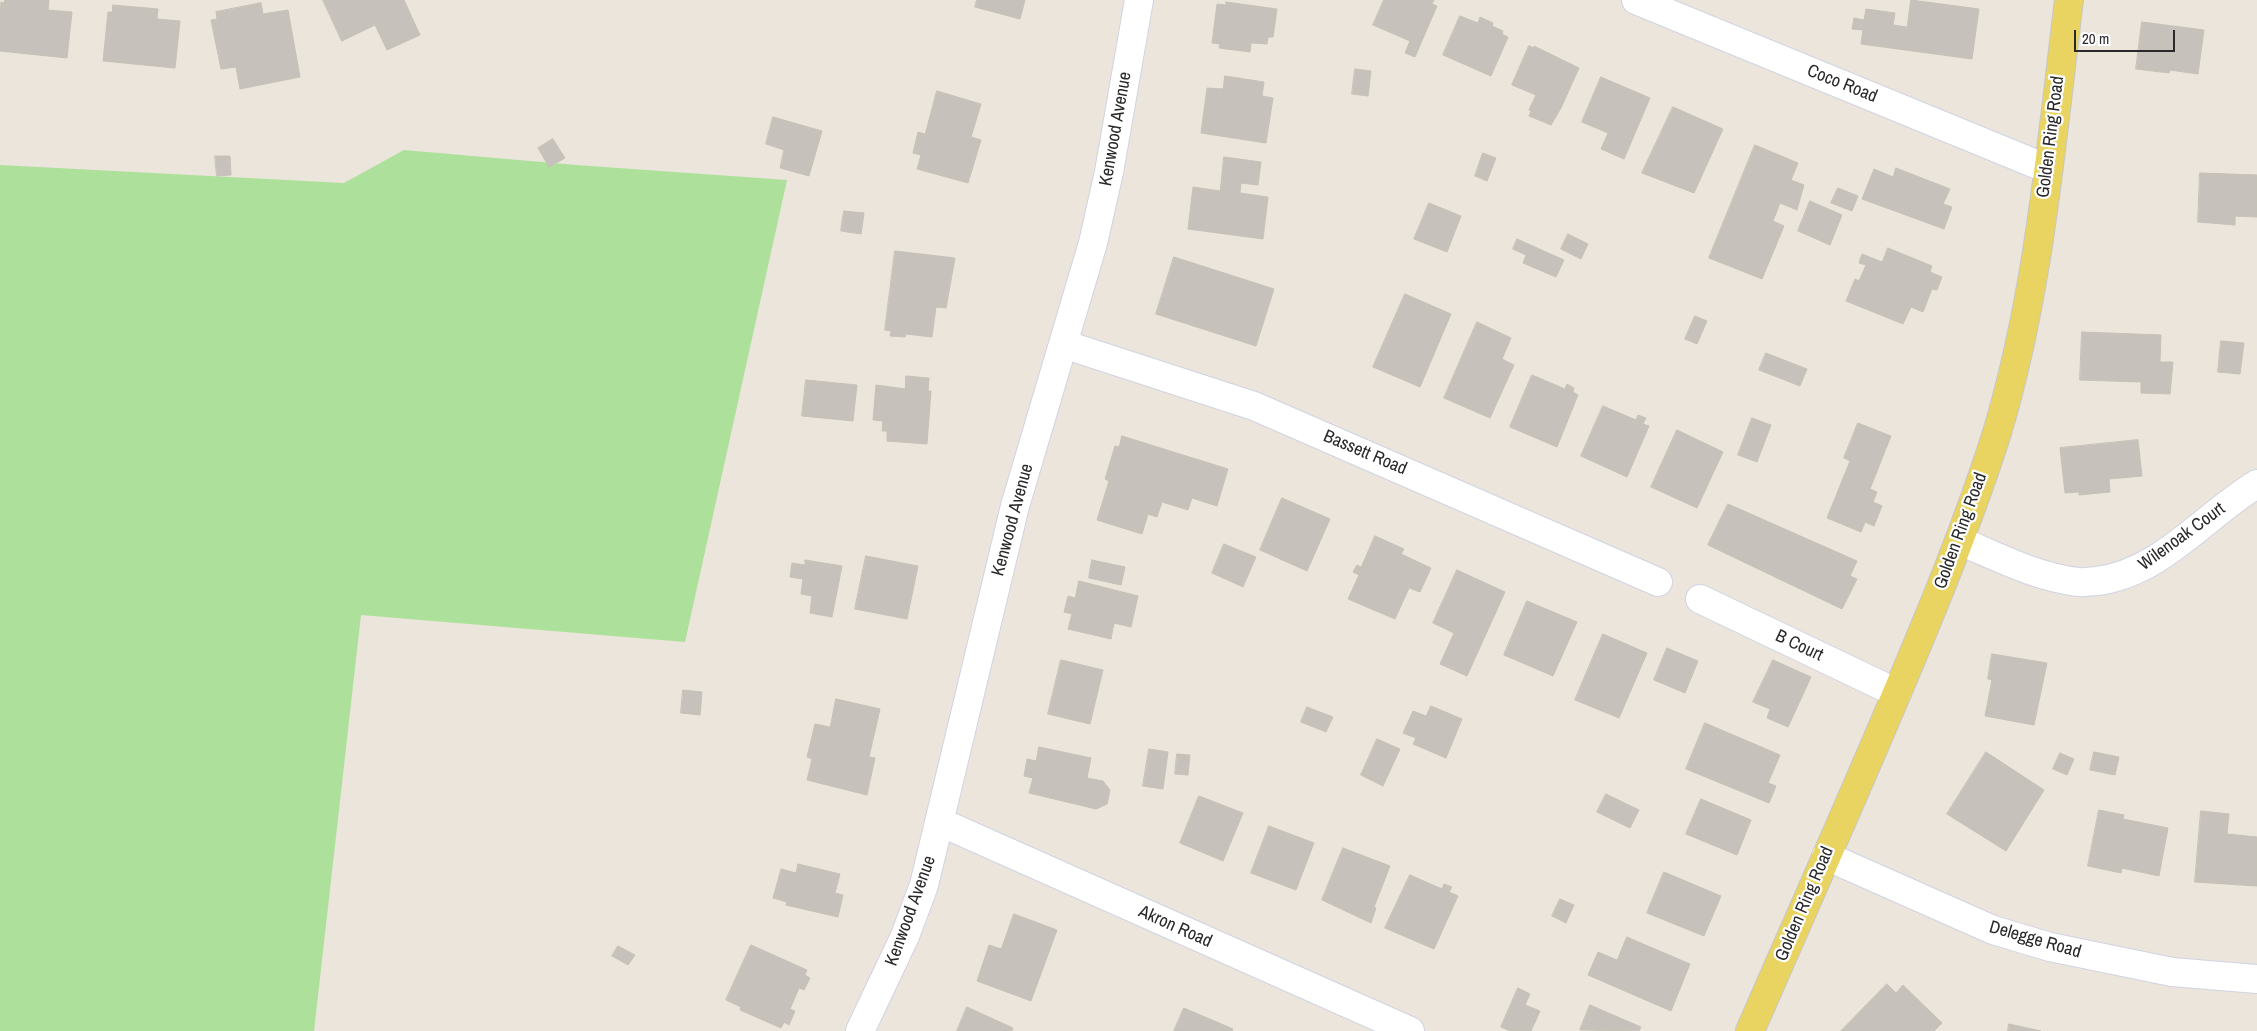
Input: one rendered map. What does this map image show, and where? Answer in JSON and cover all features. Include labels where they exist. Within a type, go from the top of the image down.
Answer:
[{"type":"main road","name":"Golden Ring Road","points":[[1750,1031],[1897,693],[1960,541],[1996,435],[2011,379],[2035,261],[2069,0]]},
{"type":"street","name":"Kenwood Avenue","points":[[860,1031],[905,936],[924,885],[1013,515],[1093,243],[1109,172],[1139,0]]},
{"type":"street","name":"Coco Road","points":[[1636,0],[2048,169]]},
{"type":"street","name":"Bassett Road","points":[[1063,344],[1254,406],[1658,582]]},
{"type":"street","name":"Wilenoak Court","points":[[1960,541],[2033,572],[2080,583],[2105,580],[2129,574],[2149,563],[2240,494],[2257,484]]},
{"type":"street","name":"B Court","points":[[1700,599],[1897,693]]},
{"type":"street","name":"Akron Road","points":[[940,822],[1410,1031]]},
{"type":"street","name":"Delegge Road","points":[[1826,856],[1993,930],[2050,947],[2172,972],[2257,979]]},
{"type":"green space","points":[[404,150],[576,165],[787,180],[685,642],[361,615],[314,1031],[0,1031],[0,165],[344,183]]},
{"type":"building","points":[[5,0],[49,0],[48,10],[72,12],[67,58],[0,51],[1,2],[4,3]]},
{"type":"building","points":[[323,0],[404,0],[420,35],[387,50],[375,25],[342,41]]},
{"type":"building","points":[[977,0],[1025,0],[1020,19],[975,7]]},
{"type":"building","points":[[1384,0],[1434,0],[1432,4],[1437,6],[1415,57],[1405,53],[1410,41],[1373,25]]},
{"type":"building","points":[[1911,0],[1979,9],[1972,59],[1861,44],[1863,30],[1852,29],[1854,18],[1864,20],[1866,9],[1895,13],[1893,25],[1907,27]]},
{"type":"building","points":[[1226,2],[1277,9],[1273,37],[1268,37],[1267,44],[1251,43],[1250,52],[1219,48],[1220,44],[1212,43],[1217,4],[1226,5]]},
{"type":"building","points":[[261,3],[263,14],[288,10],[300,77],[240,89],[236,67],[221,69],[211,20],[217,19],[216,12]]},
{"type":"building","points":[[113,5],[158,9],[157,19],[180,21],[175,68],[103,61],[108,12],[112,12]]},
{"type":"building","points":[[1460,16],[1478,23],[1480,17],[1493,23],[1492,26],[1503,31],[1502,34],[1508,37],[1491,76],[1443,55]]},
{"type":"building","points":[[2142,22],[2204,30],[2198,74],[2170,70],[2169,73],[2136,69]]},
{"type":"building","points":[[1529,46],[1534,48],[1534,46],[1579,68],[1551,125],[1529,116],[1531,111],[1529,110],[1536,95],[1512,85]]},
{"type":"building","points":[[1355,69],[1371,71],[1368,96],[1352,94]]},
{"type":"building","points":[[1225,76],[1264,82],[1262,96],[1273,98],[1266,143],[1201,133],[1207,88],[1223,89]]},
{"type":"building","points":[[1601,77],[1650,98],[1624,159],[1601,149],[1608,133],[1582,122]]},
{"type":"building","points":[[937,91],[981,104],[971,137],[981,140],[968,183],[917,169],[921,155],[913,153],[918,132],[925,134]]},
{"type":"building","points":[[1673,107],[1723,129],[1694,193],[1642,173]]},
{"type":"building","points":[[773,117],[822,131],[809,176],[780,168],[784,150],[766,144]]},
{"type":"building","points":[[553,139],[565,158],[549,167],[538,148]]},
{"type":"building","points":[[1755,145],[1798,163],[1791,180],[1804,185],[1797,210],[1780,203],[1773,221],[1784,226],[1762,279],[1709,258]]},
{"type":"building","points":[[1483,153],[1496,158],[1487,181],[1475,176]]},
{"type":"building","points":[[215,156],[230,156],[231,175],[217,176]]},
{"type":"building","points":[[1224,157],[1261,162],[1258,185],[1241,183],[1240,193],[1268,197],[1263,239],[1188,229],[1193,187],[1220,191]]},
{"type":"building","points":[[1896,168],[1950,189],[1943,204],[1952,207],[1944,229],[1862,199],[1874,169],[1893,177]]},
{"type":"building","points":[[2200,173],[2257,175],[2257,217],[2235,216],[2235,225],[2198,222]]},
{"type":"building","points":[[1838,188],[1858,196],[1852,211],[1831,203]]},
{"type":"building","points":[[1810,201],[1842,215],[1830,245],[1798,231]]},
{"type":"building","points":[[1429,203],[1461,216],[1447,252],[1414,239]]},
{"type":"building","points":[[844,211],[864,213],[861,234],[841,231]]},
{"type":"building","points":[[1568,234],[1588,244],[1581,259],[1561,249]]},
{"type":"building","points":[[1517,239],[1564,260],[1556,277],[1523,263],[1526,255],[1513,249]]},
{"type":"building","points":[[1888,248],[1932,266],[1930,272],[1942,277],[1937,290],[1932,289],[1923,312],[1911,307],[1903,324],[1846,301],[1855,279],[1859,281],[1866,265],[1859,263],[1862,254],[1882,262]]},
{"type":"building","points":[[895,251],[955,258],[946,308],[936,307],[932,337],[906,334],[905,337],[890,336],[891,331],[885,330]]},
{"type":"building","points":[[1174,257],[1274,289],[1256,346],[1156,314]]},
{"type":"building","points":[[1405,294],[1451,314],[1420,387],[1373,367]]},
{"type":"building","points":[[1695,316],[1707,321],[1697,344],[1685,339]]},
{"type":"building","points":[[1477,322],[1511,338],[1502,359],[1514,365],[1490,418],[1444,398]]},
{"type":"building","points":[[2082,332],[2161,335],[2160,362],[2173,362],[2170,394],[2141,393],[2141,382],[2080,380]]},
{"type":"building","points":[[2221,341],[2244,343],[2240,374],[2218,372]]},
{"type":"building","points":[[1766,353],[1807,369],[1800,386],[1759,370]]},
{"type":"building","points":[[1532,375],[1565,389],[1567,384],[1574,388],[1573,392],[1578,395],[1557,447],[1510,427]]},
{"type":"building","points":[[906,376],[929,378],[928,391],[931,391],[927,444],[887,441],[887,431],[882,431],[883,421],[873,420],[876,385],[905,389]]},
{"type":"building","points":[[806,380],[857,385],[853,421],[802,416]]},
{"type":"building","points":[[1603,406],[1636,420],[1638,415],[1646,418],[1643,424],[1649,426],[1627,477],[1581,456]]},
{"type":"building","points":[[1752,418],[1771,425],[1757,462],[1738,455]]},
{"type":"building","points":[[1858,423],[1891,436],[1870,489],[1877,492],[1873,502],[1882,506],[1874,526],[1865,522],[1861,532],[1827,518],[1850,461],[1844,458]]},
{"type":"building","points":[[1677,430],[1723,452],[1697,508],[1651,487]]},
{"type":"building","points":[[1122,436],[1228,469],[1217,506],[1192,498],[1188,510],[1162,502],[1157,517],[1148,514],[1142,534],[1097,520],[1109,481],[1105,479],[1115,446],[1119,447]]},
{"type":"building","points":[[2138,440],[2142,476],[2109,479],[2110,492],[2079,495],[2079,492],[2065,493],[2060,448]]},
{"type":"building","points":[[1282,498],[1330,519],[1307,571],[1260,550]]},
{"type":"building","points":[[1728,504],[1857,561],[1850,576],[1857,579],[1842,609],[1708,545]]},
{"type":"building","points":[[1375,536],[1404,549],[1401,554],[1431,568],[1420,592],[1409,588],[1395,619],[1348,599],[1359,575],[1353,572],[1357,565],[1361,567]]},
{"type":"building","points":[[1224,544],[1256,557],[1243,587],[1212,573]]},
{"type":"building","points":[[866,556],[918,566],[907,619],[855,609]]},
{"type":"building","points":[[805,560],[842,566],[832,617],[810,613],[812,596],[801,594],[803,579],[790,577],[792,563],[805,565]]},
{"type":"building","points":[[1092,560],[1125,567],[1121,585],[1089,578]]},
{"type":"building","points":[[1457,570],[1505,592],[1467,676],[1440,664],[1454,633],[1433,623]]},
{"type":"building","points":[[1079,581],[1138,596],[1131,627],[1114,623],[1111,639],[1068,629],[1072,614],[1064,612],[1068,596],[1075,598]]},
{"type":"building","points":[[1527,601],[1577,622],[1553,676],[1504,655]]},
{"type":"building","points":[[1603,634],[1647,653],[1619,718],[1575,700]]},
{"type":"building","points":[[1667,648],[1698,661],[1685,693],[1654,680]]},
{"type":"building","points":[[1992,654],[2047,663],[2034,725],[1985,716],[1992,680],[1988,679]]},
{"type":"building","points":[[1061,660],[1103,670],[1090,724],[1048,714]]},
{"type":"building","points":[[1773,660],[1811,677],[1788,727],[1767,718],[1770,709],[1753,702]]},
{"type":"building","points":[[683,690],[702,692],[700,715],[681,713]]},
{"type":"building","points":[[836,699],[880,709],[869,757],[875,758],[867,795],[807,780],[812,759],[807,757],[815,724],[830,727]]},
{"type":"building","points":[[1431,706],[1462,719],[1446,758],[1413,744],[1416,738],[1403,733],[1413,711],[1426,716]]},
{"type":"building","points":[[1307,707],[1333,717],[1326,732],[1301,722]]},
{"type":"building","points":[[1705,723],[1780,755],[1768,783],[1776,786],[1769,803],[1686,769]]},
{"type":"building","points":[[1377,739],[1400,749],[1383,786],[1361,775]]},
{"type":"building","points":[[1039,747],[1091,758],[1087,778],[1103,781],[1110,790],[1107,804],[1096,809],[1029,793],[1033,778],[1024,776],[1027,759],[1036,761]]},
{"type":"building","points":[[1149,749],[1168,752],[1163,789],[1143,786]]},
{"type":"building","points":[[1986,752],[2044,790],[2006,851],[1947,814]]},
{"type":"building","points":[[2094,752],[2119,757],[2115,775],[2090,770]]},
{"type":"building","points":[[2060,753],[2074,759],[2067,775],[2053,769]]},
{"type":"building","points":[[1177,754],[1190,755],[1188,775],[1175,774]]},
{"type":"building","points":[[1606,794],[1639,810],[1630,828],[1597,812]]},
{"type":"building","points":[[1199,796],[1243,813],[1223,861],[1180,843]]},
{"type":"building","points":[[1701,799],[1751,820],[1737,855],[1686,834]]},
{"type":"building","points":[[2099,810],[2124,815],[2123,819],[2168,828],[2159,876],[2122,868],[2121,873],[2088,866]]},
{"type":"building","points":[[2201,811],[2229,814],[2227,834],[2257,837],[2257,886],[2195,882]]},
{"type":"building","points":[[1269,826],[1314,843],[1296,890],[1251,873]]},
{"type":"building","points":[[1343,848],[1390,866],[1374,907],[1376,908],[1371,923],[1322,900]]},
{"type":"building","points":[[798,864],[840,874],[835,893],[843,895],[838,917],[786,905],[787,902],[773,898],[781,869],[796,873]]},
{"type":"building","points":[[1664,872],[1721,896],[1704,936],[1647,913]]},
{"type":"building","points":[[1410,875],[1442,889],[1444,884],[1452,887],[1449,892],[1458,896],[1434,949],[1385,928]]},
{"type":"building","points":[[1560,899],[1574,905],[1566,923],[1552,916]]},
{"type":"building","points":[[1014,914],[1057,930],[1031,1001],[977,981],[989,945],[1001,949]]},
{"type":"building","points":[[1627,937],[1690,964],[1671,1011],[1588,975],[1598,952],[1617,960]]},
{"type":"building","points":[[751,945],[807,970],[805,975],[810,978],[804,990],[799,988],[790,1009],[795,1011],[789,1025],[784,1022],[781,1028],[740,1010],[741,1007],[726,1000]]},
{"type":"building","points":[[618,946],[635,955],[628,965],[612,956]]},
{"type":"building","points":[[1887,984],[1896,993],[1903,985],[1942,1023],[1934,1031],[1841,1031]]},
{"type":"building","points":[[1518,988],[1530,994],[1525,1005],[1540,1011],[1531,1031],[1510,1031],[1501,1027]]},
{"type":"building","points":[[1590,1005],[1641,1027],[1639,1031],[1580,1030]]},
{"type":"building","points":[[967,1007],[1013,1028],[1012,1031],[957,1031]]},
{"type":"building","points":[[1184,1008],[1233,1029],[1232,1031],[1174,1031]]},
{"type":"building","points":[[2009,1024],[2041,1031],[2008,1031]]}]
